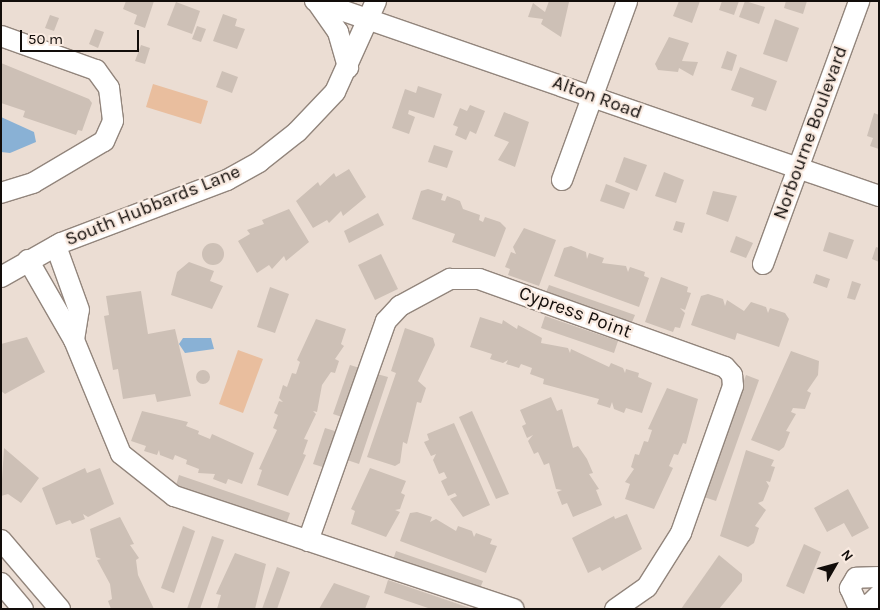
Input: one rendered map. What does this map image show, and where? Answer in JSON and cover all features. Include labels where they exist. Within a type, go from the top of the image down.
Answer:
[{"type":"street","points":[[562,180],[596,97],[627,1]]},
{"type":"street","name":"Norbourne Boulevard","points":[[763,264],[859,1]]},
{"type":"street","points":[[316,2],[338,32],[348,68]]},
{"type":"street","name":"Alton Road","points":[[316,2],[371,10],[596,97],[879,196]]},
{"type":"street","name":"South Hubbards Lane","points":[[1,277],[28,260],[56,246],[227,180],[259,162],[316,113],[348,68],[371,10]]},
{"type":"street","points":[[1,36],[96,70],[109,88],[113,121],[104,140],[34,183],[1,193]]},
{"type":"street","points":[[56,246],[79,310],[74,340]]},
{"type":"street","points":[[28,260],[74,340],[106,425],[121,454],[143,476],[174,496],[514,609]]},
{"type":"street","name":"Cypress Point","points":[[308,541],[386,321],[400,306],[450,279],[479,279],[725,367],[732,375],[733,386],[681,533],[647,587],[615,609]]},
{"type":"street","points":[[1,540],[60,609]]},
{"type":"street","points":[[879,577],[856,578],[850,588],[858,606],[870,604],[879,596]]},
{"type":"street","points":[[1,584],[23,609]]},
{"type":"shaded area","points":[[153,84],[208,101],[201,124],[146,107]]},
{"type":"shaded area","points":[[238,350],[263,359],[243,413],[219,404]]},
{"type":"water","points":[[1,117],[34,132],[36,142],[10,153],[1,152]]},
{"type":"water","points":[[183,338],[211,338],[214,349],[185,353],[179,344]]},
{"type":"building","points":[[126,1],[154,1],[145,28],[134,24],[137,15],[123,9]]},
{"type":"building","points":[[549,1],[569,2],[561,37],[541,24],[543,19],[528,17],[533,3],[545,12]]},
{"type":"building","points":[[679,1],[700,1],[692,23],[673,16]]},
{"type":"building","points":[[722,1],[739,1],[734,15],[719,10]]},
{"type":"building","points":[[745,1],[765,7],[759,24],[739,17]]},
{"type":"building","points":[[786,1],[807,1],[803,14],[784,8]]},
{"type":"building","points":[[176,2],[200,11],[192,34],[167,25]]},
{"type":"building","points":[[223,14],[237,19],[235,26],[245,29],[237,49],[213,41]]},
{"type":"building","points":[[50,15],[59,18],[54,31],[45,28]]},
{"type":"building","points":[[775,19],[799,28],[787,62],[763,54]]},
{"type":"building","points":[[197,26],[206,29],[201,42],[192,39]]},
{"type":"building","points":[[95,29],[104,32],[98,48],[89,44]]},
{"type":"building","points":[[669,37],[689,43],[682,61],[698,62],[693,76],[679,68],[678,72],[658,70],[655,64]]},
{"type":"building","points":[[141,45],[150,48],[145,64],[135,61]]},
{"type":"building","points":[[727,51],[737,55],[732,71],[721,68]]},
{"type":"building","points":[[1,63],[89,99],[92,103],[82,131],[78,130],[76,135],[23,117],[25,111],[1,103]]},
{"type":"building","points":[[740,67],[777,81],[766,111],[751,106],[754,98],[731,90]]},
{"type":"building","points":[[222,71],[238,77],[232,93],[216,87]]},
{"type":"building","points":[[418,86],[442,94],[434,118],[409,110],[408,114],[415,117],[409,134],[392,128],[405,89],[416,93]]},
{"type":"building","points":[[470,105],[485,111],[476,134],[470,131],[466,140],[455,135],[458,127],[453,125],[460,108],[467,111]]},
{"type":"building","points":[[504,112],[529,122],[515,167],[498,160],[509,142],[494,136]]},
{"type":"building","points":[[874,113],[879,115],[879,149],[870,146],[873,138],[867,136]]},
{"type":"building","points":[[434,145],[453,151],[447,168],[428,162]]},
{"type":"building","points":[[624,157],[647,165],[637,191],[615,182]]},
{"type":"building","points":[[349,169],[366,197],[343,216],[341,211],[329,223],[327,220],[313,228],[296,201],[318,182],[320,186],[334,173],[336,177]]},
{"type":"building","points":[[664,172],[684,180],[676,203],[655,196]]},
{"type":"building","points":[[606,184],[630,193],[624,209],[600,201]]},
{"type":"building","points":[[428,189],[443,194],[441,200],[445,201],[447,196],[460,201],[463,209],[480,215],[479,220],[483,222],[485,217],[500,222],[506,228],[495,257],[452,242],[455,234],[412,219],[421,191]]},
{"type":"building","points":[[713,191],[737,196],[728,222],[706,214]]},
{"type":"building","points":[[289,209],[309,242],[286,261],[284,256],[272,269],[269,265],[257,273],[238,241],[250,234],[247,230],[264,224],[262,220]]},
{"type":"building","points":[[378,213],[384,225],[349,243],[344,231]]},
{"type":"building","points":[[676,221],[685,223],[682,233],[673,230]]},
{"type":"building","points":[[524,228],[556,240],[539,286],[508,275],[510,269],[505,267],[511,252],[516,254],[513,247]]},
{"type":"building","points":[[829,232],[854,240],[847,259],[823,251]]},
{"type":"building","points":[[736,236],[753,243],[746,258],[730,252]]},
{"type":"building","points":[[213,243],[221,246],[224,254],[221,262],[213,265],[205,262],[202,254],[205,246]]},
{"type":"building","points":[[571,246],[586,252],[587,259],[589,253],[604,258],[602,263],[626,266],[628,272],[630,267],[645,272],[644,276],[649,278],[639,307],[554,276],[564,248]]},
{"type":"building","points":[[876,247],[879,248],[879,262],[872,259]]},
{"type":"building","points":[[381,254],[398,289],[375,300],[358,265]]},
{"type":"building","points":[[189,262],[214,271],[210,281],[223,286],[212,309],[171,295],[177,272]]},
{"type":"building","points":[[816,274],[830,279],[827,288],[813,283]]},
{"type":"building","points":[[661,277],[688,287],[687,292],[691,293],[685,310],[680,308],[685,313],[680,328],[675,327],[673,332],[645,322]]},
{"type":"building","points":[[852,281],[861,284],[855,300],[847,298]]},
{"type":"building","points":[[549,285],[635,315],[630,327],[544,297]]},
{"type":"building","points":[[270,287],[289,294],[275,333],[257,327]]},
{"type":"building","points":[[141,291],[148,334],[175,329],[191,396],[157,402],[155,394],[123,399],[118,369],[113,370],[104,316],[109,315],[106,296]]},
{"type":"building","points":[[708,294],[723,299],[725,306],[727,300],[744,311],[751,302],[766,307],[768,313],[770,308],[785,313],[789,319],[779,347],[737,333],[735,340],[691,325],[701,296]]},
{"type":"building","points":[[545,316],[618,341],[614,353],[541,328]]},
{"type":"building","points":[[480,317],[502,324],[503,320],[517,329],[518,325],[542,338],[541,343],[568,348],[570,353],[571,349],[609,367],[611,363],[623,368],[625,373],[626,369],[639,373],[638,377],[652,383],[642,413],[626,408],[624,413],[614,409],[612,402],[610,408],[597,404],[599,399],[543,384],[544,379],[530,374],[532,368],[521,364],[519,368],[506,364],[508,360],[503,363],[490,359],[492,354],[470,347]]},
{"type":"building","points":[[316,319],[346,329],[341,344],[344,346],[335,359],[339,361],[335,373],[331,372],[322,385],[317,412],[313,411],[316,414],[304,439],[308,440],[303,454],[306,455],[288,496],[257,485],[262,470],[259,469],[277,430],[273,428],[278,415],[274,413],[279,401],[283,402],[279,398],[283,385],[287,387],[292,373],[296,374],[300,362],[297,360]]},
{"type":"building","points":[[405,328],[433,338],[435,345],[418,381],[426,388],[421,403],[417,402],[407,444],[403,442],[400,463],[395,466],[367,457],[396,373],[391,371]]},
{"type":"building","points":[[27,337],[45,372],[5,394],[1,391],[1,344]]},
{"type":"building","points":[[791,351],[819,361],[818,375],[807,391],[811,393],[805,409],[793,408],[791,412],[796,414],[786,431],[790,432],[784,447],[779,451],[751,440]]},
{"type":"building","points":[[350,365],[363,369],[345,418],[333,414]]},
{"type":"building","points":[[203,370],[208,372],[210,377],[208,382],[203,384],[198,382],[196,377],[198,372]]},
{"type":"building","points":[[377,374],[388,377],[359,464],[347,460]]},
{"type":"building","points":[[746,375],[759,380],[716,501],[704,497]]},
{"type":"building","points":[[667,388],[698,399],[686,444],[683,443],[678,455],[674,454],[669,466],[673,468],[654,509],[625,499],[630,484],[625,482],[634,469],[631,467],[635,454],[639,455],[644,441],[648,442],[652,430],[648,429]]},
{"type":"building","points":[[551,397],[557,411],[562,409],[573,448],[578,446],[587,459],[593,473],[589,474],[599,489],[596,490],[602,505],[573,517],[567,503],[562,505],[557,492],[562,490],[556,489],[549,463],[544,465],[538,452],[534,454],[528,441],[533,435],[527,438],[522,426],[526,424],[520,410]]},
{"type":"building","points":[[142,411],[188,422],[186,426],[199,431],[198,434],[210,439],[212,434],[254,453],[242,484],[228,479],[226,484],[213,479],[215,474],[198,473],[199,469],[186,464],[187,460],[175,455],[173,460],[160,455],[159,450],[157,455],[144,451],[146,446],[131,441]]},
{"type":"building","points":[[472,411],[509,494],[496,499],[459,417]]},
{"type":"building","points":[[454,423],[490,505],[463,517],[450,499],[457,496],[455,493],[448,496],[441,481],[447,478],[444,472],[439,474],[433,460],[436,454],[431,456],[424,442],[429,440],[427,434]]},
{"type":"building","points":[[325,428],[338,432],[326,468],[313,464]]},
{"type":"building","points":[[4,448],[39,478],[21,503],[8,494],[1,496]]},
{"type":"building","points":[[746,450],[774,460],[771,466],[775,467],[770,482],[766,481],[769,486],[763,501],[758,503],[766,510],[755,526],[759,528],[754,543],[748,547],[720,536]]},
{"type":"building","points":[[85,468],[87,473],[100,468],[114,504],[88,517],[83,514],[85,519],[72,524],[70,520],[56,525],[42,488]]},
{"type":"building","points":[[370,468],[406,481],[401,493],[405,495],[400,509],[395,510],[400,512],[386,537],[351,524],[355,511],[351,509]]},
{"type":"building","points":[[179,475],[290,513],[285,527],[175,489]]},
{"type":"building","points":[[848,489],[869,528],[852,537],[844,523],[827,532],[814,508]]},
{"type":"building","points":[[417,512],[432,517],[430,522],[436,519],[456,531],[458,526],[472,531],[474,537],[476,533],[492,539],[490,544],[497,546],[486,573],[400,541],[410,513]]},
{"type":"building","points":[[627,514],[642,549],[602,571],[600,567],[588,573],[572,538],[614,516],[615,519]]},
{"type":"building","points":[[120,517],[134,544],[130,545],[139,558],[136,560],[138,575],[154,609],[111,609],[108,601],[112,599],[110,584],[97,560],[101,559],[96,557],[90,529]]},
{"type":"building","points":[[183,526],[195,531],[174,593],[161,588]]},
{"type":"building","points":[[212,536],[224,540],[200,609],[187,609]]},
{"type":"building","points":[[804,544],[821,552],[804,594],[786,586]]},
{"type":"building","points":[[396,551],[483,581],[478,593],[392,563]]},
{"type":"building","points":[[235,553],[266,564],[255,609],[217,609],[221,595],[216,594]]},
{"type":"building","points":[[719,555],[742,574],[742,581],[719,609],[681,609]]},
{"type":"building","points":[[277,567],[290,572],[277,609],[262,609]]},
{"type":"building","points":[[388,580],[470,609],[431,609],[384,593]]},
{"type":"building","points":[[334,583],[370,596],[365,609],[319,609]]}]
